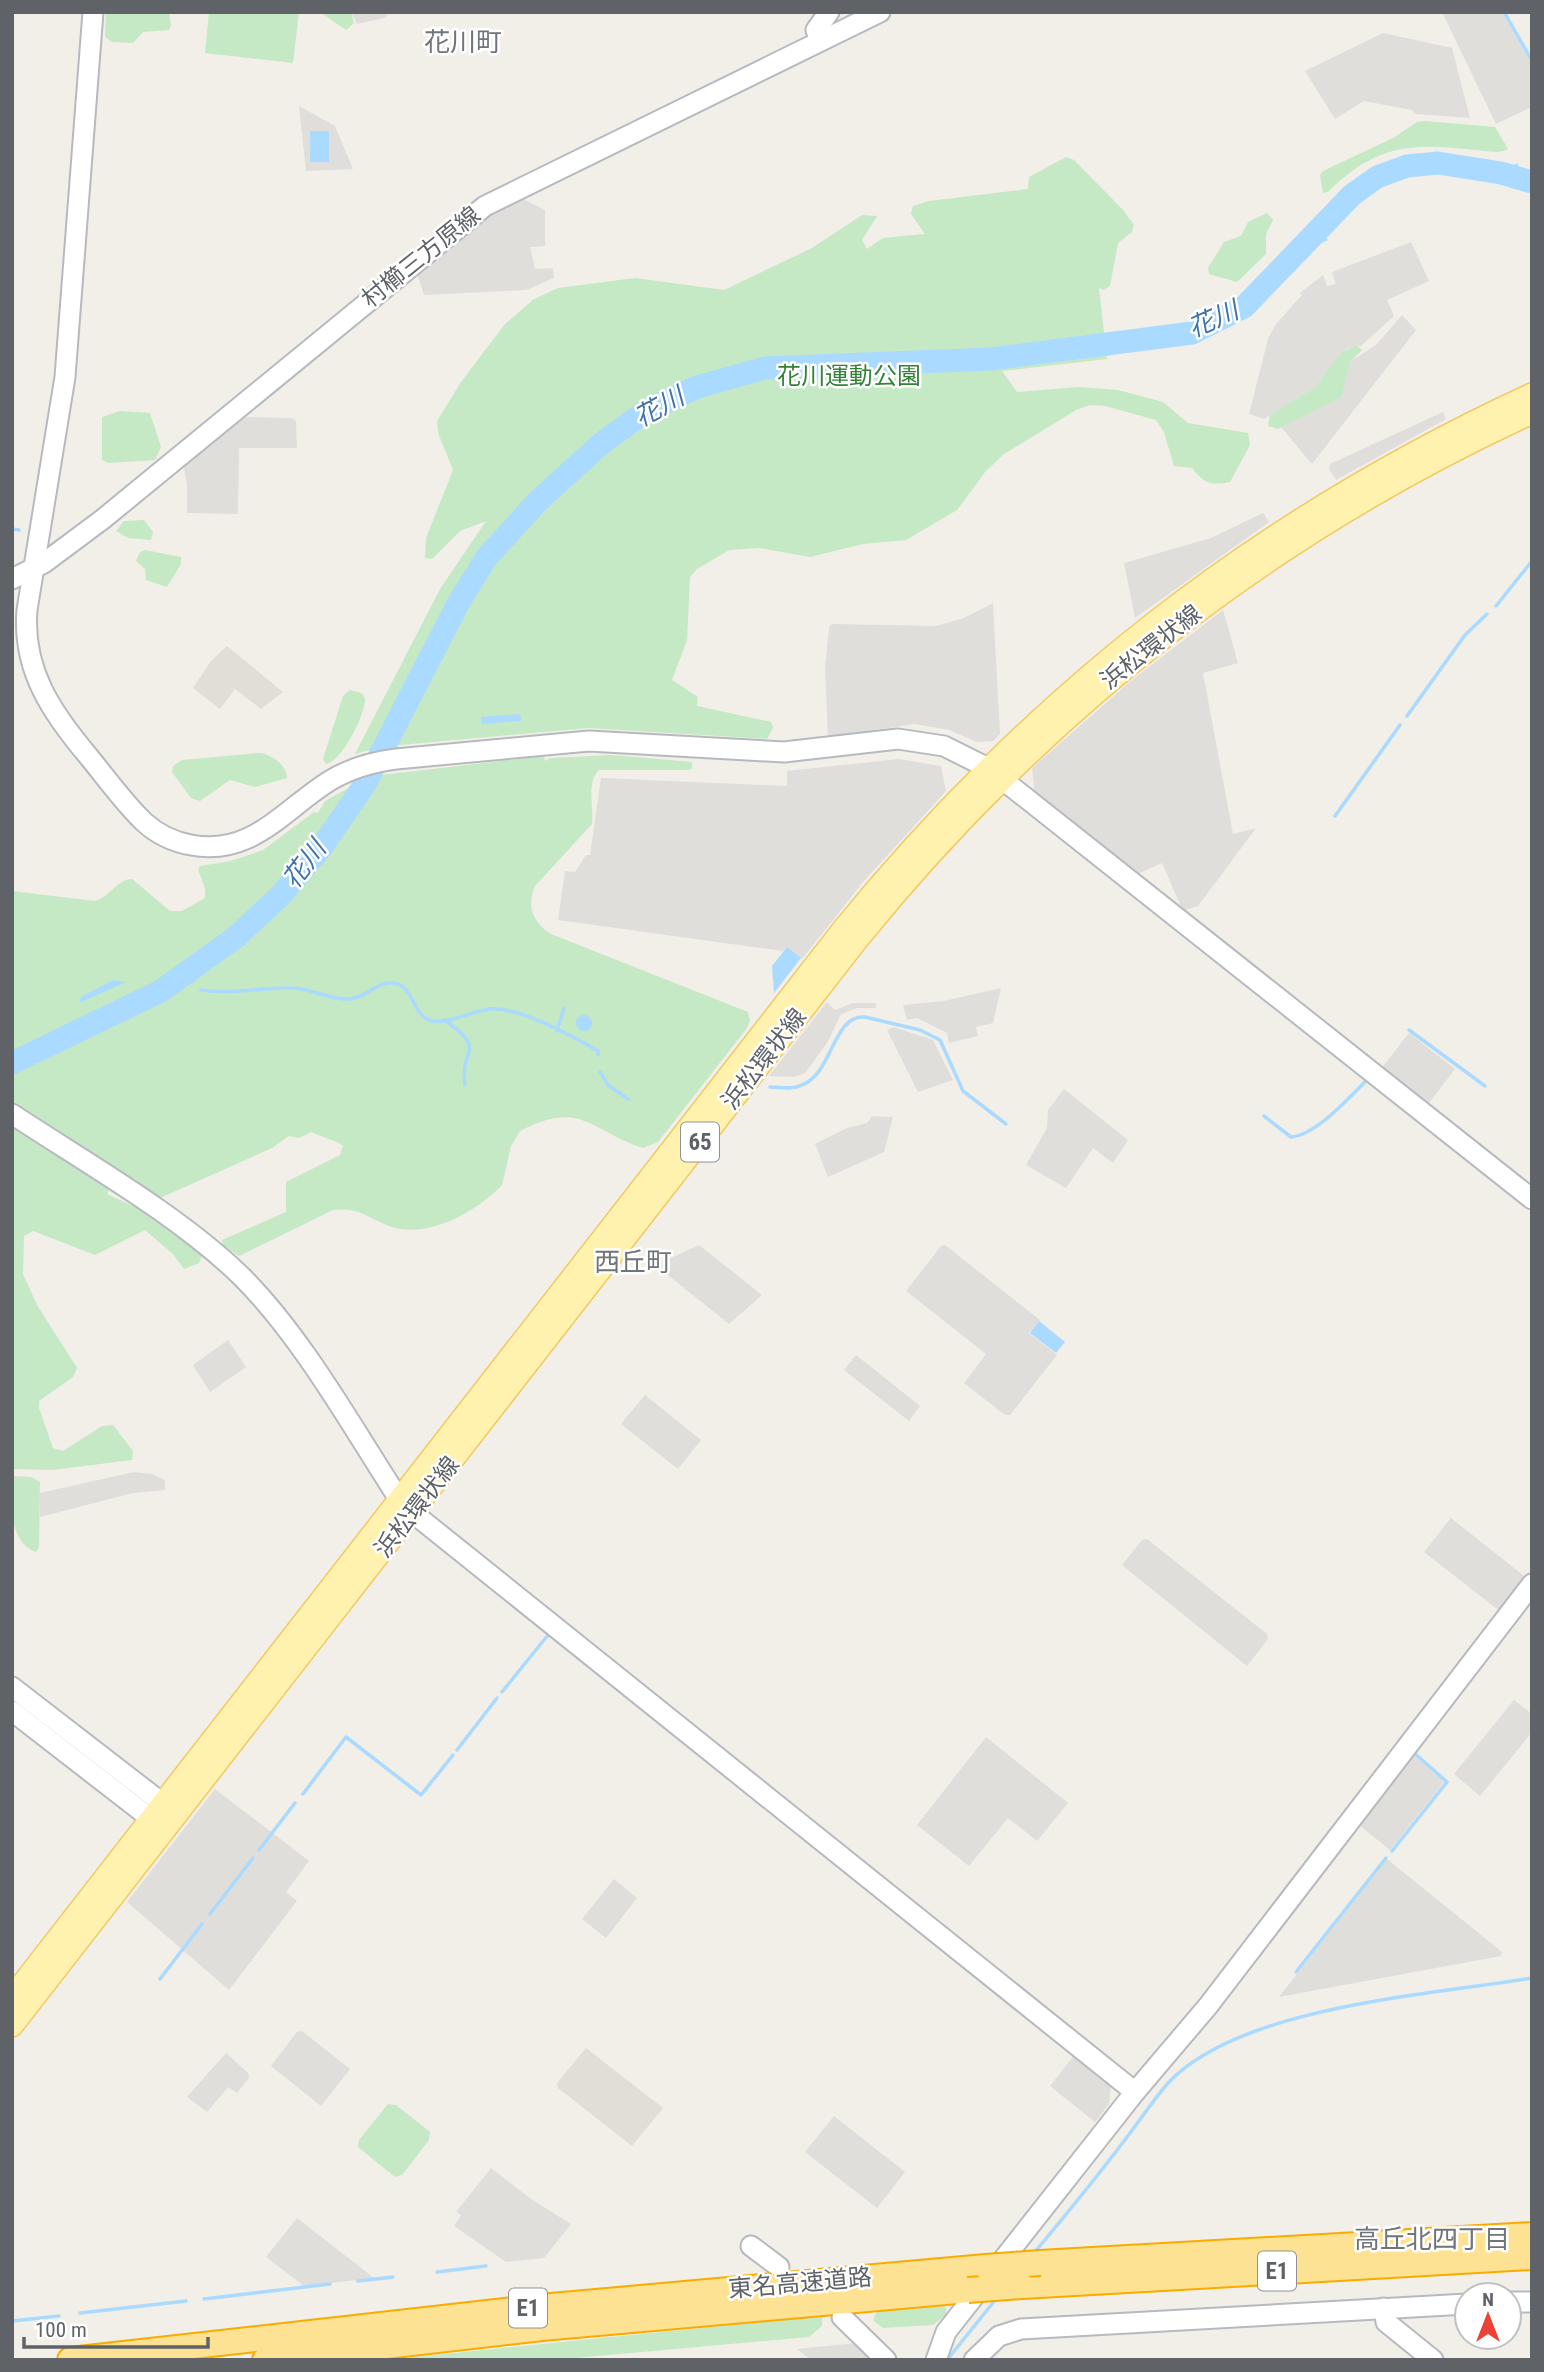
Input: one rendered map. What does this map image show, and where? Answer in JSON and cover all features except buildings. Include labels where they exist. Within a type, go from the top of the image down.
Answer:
[{"type":"highway","name":"東名高速道路","points":[[70,2360],[540,2306],[986,2267],[1532,2235]]},
{"type":"highway","name":"東名高速道路","points":[[265,2360],[556,2327],[968,2290],[1532,2257]]},
{"type":"main road","name":"浜松環状線","points":[[12,2026],[164,1817],[406,1506],[844,928],[995,773],[1048,710],[1111,655],[1244,555],[1398,461],[1532,394]]},
{"type":"main road","name":"浜松環状線","points":[[995,773],[1060,723],[1122,669],[1254,570],[1395,483],[1532,413]]},
{"type":"main road","name":"浜松環状線","points":[[12,1997],[164,1817]]},
{"type":"street","points":[[93,12],[65,377],[26,624],[28,652],[36,679],[75,740],[135,813],[157,832],[199,847],[242,842],[268,828],[328,782],[355,768],[393,759],[589,741],[784,752],[898,739],[944,746],[995,773],[1532,1199]]},
{"type":"street","points":[[820,41],[816,30],[829,12]]},
{"type":"street","name":"村櫛三方原線","points":[[12,579],[34,568],[103,519],[485,206],[880,12]]},
{"type":"street","points":[[12,1114],[193,1236],[243,1278],[294,1340],[406,1506],[1135,2092]]},
{"type":"street","points":[[936,2359],[946,2332],[1135,2092],[1208,2006],[1532,1584]]},
{"type":"street","points":[[12,1687],[164,1817]]},
{"type":"street","points":[[12,1711],[164,1817]]},
{"type":"street","points":[[751,2246],[779,2267]]},
{"type":"street","points":[[974,2360],[999,2336],[1021,2329],[1453,2305]]},
{"type":"street","points":[[1384,2308],[1386,2322],[1433,2360]]},
{"type":"street","points":[[842,2317],[886,2360]]},
{"type":"shaded area","points":[[351,12],[388,12],[387,17],[357,24]]},
{"type":"shaded area","points":[[1442,12],[1502,12],[1532,65],[1532,107],[1496,124]]},
{"type":"shaded area","points":[[1383,33],[1452,48],[1470,118],[1415,114],[1412,110],[1364,101],[1335,119],[1305,71]]},
{"type":"shaded area","points":[[299,106],[335,126],[353,169],[306,171]]},
{"type":"shaded area","points":[[521,198],[545,210],[545,246],[530,247],[535,269],[553,268],[554,278],[526,290],[424,295],[417,273],[478,219]]},
{"type":"shaded area","points":[[1411,242],[1429,281],[1387,300],[1394,316],[1361,346],[1346,349],[1314,388],[1264,419],[1249,414],[1268,339],[1275,325],[1302,295],[1300,293],[1323,275],[1327,286],[1336,284],[1332,272]]},
{"type":"shaded area","points":[[1402,315],[1416,330],[1312,464],[1281,427],[1342,397],[1350,362],[1376,345]]},
{"type":"shaded area","points":[[1443,412],[1446,419],[1336,480],[1329,469],[1330,464]]},
{"type":"shaded area","points":[[237,417],[292,418],[296,421],[297,448],[239,448],[238,514],[187,513],[187,486],[183,462]]},
{"type":"shaded area","points":[[1263,513],[1269,522],[1135,618],[1124,563],[1211,538]]},
{"type":"shaded area","points":[[993,603],[1000,734],[993,741],[977,742],[949,730],[915,724],[828,737],[825,669],[829,627],[832,624],[936,626],[964,618]]},
{"type":"shaded area","points":[[1223,610],[1238,663],[1203,673],[1233,834],[1256,828],[1198,906],[1183,911],[1162,863],[1133,876],[1035,797],[1032,768],[1132,680]]},
{"type":"shaded area","points":[[227,646],[283,692],[261,709],[235,689],[220,709],[193,688],[211,661]]},
{"type":"shaded area","points":[[899,759],[941,766],[946,791],[863,882],[802,959],[787,947],[783,951],[558,920],[565,871],[575,872],[586,855],[590,855],[601,778],[787,786],[787,771]]},
{"type":"shaded area","points":[[1001,988],[993,1023],[976,1027],[978,1036],[949,1043],[947,1033],[917,1018],[907,1020],[903,1005],[944,1001]]},
{"type":"shaded area","points":[[827,1002],[835,1010],[853,1003],[876,1003],[876,1008],[857,1008],[841,1014],[827,1043],[805,1073],[794,1077],[769,1076]]},
{"type":"shaded area","points":[[894,1027],[933,1040],[953,1080],[918,1092],[887,1030]]},
{"type":"shaded area","points":[[1409,1033],[1455,1069],[1426,1107],[1380,1070]]},
{"type":"shaded area","points":[[1064,1089],[1128,1140],[1113,1163],[1093,1148],[1066,1188],[1026,1165],[1047,1128],[1048,1110]]},
{"type":"shaded area","points":[[872,1116],[893,1117],[884,1152],[828,1177],[815,1144],[847,1128],[867,1123]]},
{"type":"shaded area","points":[[699,1245],[762,1295],[729,1324],[658,1267],[658,1264]]},
{"type":"shaded area","points":[[945,1245],[1040,1320],[1029,1333],[1057,1355],[1010,1415],[1005,1415],[964,1383],[986,1354],[906,1291],[941,1246]]},
{"type":"shaded area","points":[[228,1340],[246,1367],[210,1392],[193,1365]]},
{"type":"shaded area","points":[[856,1355],[920,1406],[909,1421],[844,1370]]},
{"type":"shaded area","points":[[645,1395],[701,1440],[678,1469],[621,1424]]},
{"type":"shaded area","points":[[134,1472],[152,1474],[165,1480],[165,1490],[133,1493],[40,1517],[40,1493]]},
{"type":"shaded area","points":[[1451,1518],[1524,1576],[1525,1581],[1501,1612],[1424,1552]]},
{"type":"shaded area","points":[[1147,1539],[1267,1634],[1268,1639],[1247,1666],[1122,1565],[1142,1540]]},
{"type":"shaded area","points":[[1514,1700],[1532,1714],[1532,1732],[1480,1796],[1454,1774]]},
{"type":"shaded area","points":[[986,1737],[1068,1803],[1037,1841],[1008,1818],[969,1866],[917,1825]]},
{"type":"shaded area","points":[[1410,1752],[1444,1782],[1390,1850],[1359,1825]]},
{"type":"shaded area","points":[[215,1789],[309,1861],[286,1892],[297,1901],[229,1990],[127,1902]]},
{"type":"shaded area","points":[[1387,1859],[1502,1952],[1501,1956],[1279,1997]]},
{"type":"shaded area","points":[[614,1879],[637,1898],[606,1938],[582,1919]]},
{"type":"shaded area","points":[[302,2031],[350,2069],[321,2106],[271,2066],[297,2032]]},
{"type":"shaded area","points":[[586,2048],[663,2108],[632,2146],[558,2088],[557,2083]]},
{"type":"shaded area","points":[[226,2053],[248,2073],[249,2078],[237,2093],[228,2087],[207,2112],[187,2097]]},
{"type":"shaded area","points":[[1076,2053],[1111,2085],[1109,2104],[1095,2122],[1050,2086]]},
{"type":"shaded area","points":[[834,2116],[905,2172],[877,2208],[805,2152]]},
{"type":"shaded area","points":[[491,2168],[531,2199],[571,2224],[544,2258],[506,2262],[454,2226],[461,2215],[456,2212]]},
{"type":"shaded area","points":[[297,2218],[374,2278],[304,2286],[266,2257]]},
{"type":"shaded area","points":[[857,2343],[874,2360],[811,2360],[797,2349]]},
{"type":"green space","points":[[106,12],[169,12],[171,26],[169,30],[143,32],[133,43],[112,42],[105,37]]},
{"type":"green space","points":[[209,12],[299,12],[293,63],[205,53]]},
{"type":"green space","points":[[320,12],[351,12],[354,23],[346,30]]},
{"type":"green space","points":[[1417,122],[1495,127],[1508,149],[1493,152],[1433,147],[1396,150],[1362,164],[1328,192],[1323,193],[1320,175],[1323,171],[1395,137]]},
{"type":"green space","name":"花川運動公園","points":[[1066,157],[1074,160],[1134,225],[1132,232],[1118,243],[1110,286],[1104,290],[1099,288],[1107,359],[1002,371],[1017,392],[1078,387],[1118,390],[1163,402],[1188,423],[1248,433],[1250,445],[1230,482],[1208,482],[1192,468],[1174,466],[1164,432],[1156,420],[1105,406],[1090,405],[1076,410],[1004,454],[985,472],[957,510],[906,540],[863,544],[810,557],[759,548],[729,550],[697,569],[690,577],[687,640],[672,680],[698,697],[697,706],[771,722],[773,727],[767,739],[588,728],[389,746],[373,776],[544,756],[545,761],[550,758],[612,755],[692,762],[692,769],[688,770],[599,770],[592,788],[592,824],[535,886],[531,900],[536,919],[551,934],[748,1012],[750,1020],[747,1028],[658,1142],[643,1148],[585,1121],[572,1118],[541,1122],[520,1131],[511,1146],[502,1185],[479,1205],[450,1221],[419,1229],[404,1229],[389,1226],[356,1211],[333,1210],[239,1256],[223,1245],[222,1240],[286,1212],[286,1182],[340,1155],[343,1146],[311,1132],[299,1138],[289,1136],[272,1148],[160,1198],[135,1182],[136,1178],[127,1182],[12,1105],[12,891],[95,901],[122,882],[132,879],[170,911],[182,911],[205,898],[205,888],[198,870],[200,866],[231,861],[263,850],[314,812],[318,813],[325,801],[363,780],[380,747],[355,754],[440,589],[486,521],[460,531],[432,559],[425,558],[426,538],[453,470],[438,433],[437,421],[461,382],[505,324],[534,299],[558,288],[635,278],[724,290],[812,248],[862,215],[877,216],[862,240],[867,249],[883,238],[925,234],[911,214],[913,206],[929,201],[1028,189],[1029,177]]},
{"type":"green space","points":[[1267,213],[1273,220],[1266,234],[1266,254],[1237,282],[1209,274],[1208,268],[1224,242],[1241,236],[1248,222]]},
{"type":"green space","points":[[1357,346],[1362,350],[1350,362],[1342,397],[1278,429],[1268,426],[1270,415],[1314,388],[1343,351]]},
{"type":"green space","points":[[120,411],[150,413],[161,447],[155,460],[109,463],[102,460],[102,417]]},
{"type":"green space","points":[[144,520],[153,532],[151,540],[128,538],[116,531],[124,521]]},
{"type":"green space","points":[[145,550],[181,557],[181,564],[167,587],[146,580],[145,569],[136,561],[140,552]]},
{"type":"green space","points":[[350,690],[361,693],[365,698],[361,715],[339,755],[326,764],[323,759],[343,696]]},
{"type":"green space","points":[[259,753],[278,761],[287,778],[255,787],[230,780],[200,801],[191,798],[172,772],[173,766],[182,760]]},
{"type":"green space","points":[[12,1122],[110,1188],[107,1194],[135,1207],[202,1255],[199,1263],[184,1269],[173,1254],[145,1230],[95,1255],[33,1231],[24,1236],[23,1274],[37,1305],[77,1368],[73,1377],[39,1401],[53,1448],[63,1451],[102,1426],[113,1425],[133,1451],[132,1460],[52,1470],[12,1469]]},
{"type":"green space","points":[[12,1476],[31,1477],[40,1482],[39,1547],[36,1552],[27,1547],[16,1530],[12,1508]]},
{"type":"green space","points":[[388,2104],[396,2105],[430,2132],[429,2140],[402,2175],[395,2177],[358,2147],[359,2140]]},
{"type":"green space","points":[[946,2307],[946,2315],[933,2325],[883,2328],[873,2320],[876,2313],[882,2311]]},
{"type":"green space","points":[[822,2317],[822,2326],[809,2337],[553,2360],[385,2360]]},
{"type":"water","points":[[310,131],[329,131],[329,162],[310,162]]},
{"type":"water","points":[[1518,163],[1515,186],[1501,175],[1502,170]]},
{"type":"water","points":[[1309,223],[1328,240],[1307,249],[1302,244]]},
{"type":"water","points":[[1081,339],[1084,358],[1058,355],[1057,350]]},
{"type":"water","points":[[717,373],[722,375],[723,387],[705,387],[703,382]]},
{"type":"water","points":[[520,714],[521,721],[482,724],[481,717]]},
{"type":"water","points":[[341,801],[358,812],[337,831],[331,827]]},
{"type":"water","points":[[787,947],[801,958],[774,993],[772,966]]},
{"type":"water","points":[[113,980],[126,982],[79,1003],[81,997]]},
{"type":"water","points":[[584,1015],[590,1017],[590,1029],[584,1031],[578,1029],[576,1023],[578,1017]]},
{"type":"water","points":[[1039,1321],[1065,1342],[1056,1353],[1030,1333]]},
{"type":"waterway","points":[[1504,12],[1532,61]]},
{"type":"waterway","name":"花川","points":[[12,1063],[161,991],[236,937],[281,895],[321,848],[365,784],[460,600],[487,557],[538,501],[602,443],[646,411],[697,387],[765,368],[991,359],[1192,333],[1244,307],[1352,195],[1377,177],[1407,166],[1438,163],[1501,173],[1532,182]]},
{"type":"waterway","points":[[12,529],[19,530]]},
{"type":"waterway","points":[[1496,606],[1532,561]]},
{"type":"waterway","points":[[1407,716],[1465,635],[1487,614]]},
{"type":"waterway","points":[[1335,816],[1400,725]]},
{"type":"waterway","points":[[189,973],[194,981]]},
{"type":"waterway","points":[[201,990],[224,992],[291,988],[349,999],[393,983],[405,989],[421,1014],[433,1021],[501,1009],[530,1017],[561,1031],[598,1051],[598,1055]]},
{"type":"waterway","points":[[557,1031],[564,1008]]},
{"type":"waterway","points":[[770,1087],[794,1087],[812,1079],[846,1025],[854,1019],[865,1017],[920,1030],[940,1040],[963,1091],[1006,1124]]},
{"type":"waterway","points":[[445,1020],[469,1045],[464,1072],[465,1085]]},
{"type":"waterway","points":[[1409,1030],[1485,1086]]},
{"type":"waterway","points":[[600,1072],[608,1085],[628,1099]]},
{"type":"waterway","points":[[1264,1116],[1291,1137],[1301,1135],[1333,1113],[1369,1078]]},
{"type":"waterway","points":[[502,1692],[548,1635]]},
{"type":"waterway","points":[[457,1750],[497,1698]]},
{"type":"waterway","points":[[303,1794],[346,1737],[421,1795],[453,1755]]},
{"type":"waterway","points":[[1392,1851],[1447,1782],[1413,1752]]},
{"type":"waterway","points":[[259,1850],[295,1803]]},
{"type":"waterway","points":[[210,1914],[253,1858]]},
{"type":"waterway","points":[[1296,1972],[1386,1858]]},
{"type":"waterway","points":[[160,1979],[202,1924]]},
{"type":"waterway","points":[[1034,2253],[1163,2089],[1201,2056],[1242,2036],[1289,2020],[1392,1998],[1532,1978]]},
{"type":"waterway","points":[[437,2272],[486,2266]]},
{"type":"waterway","points":[[358,2281],[393,2277]]},
{"type":"waterway","points":[[204,2299],[330,2284]]},
{"type":"waterway","points":[[947,2360],[996,2299]]},
{"type":"waterway","points":[[80,2313],[186,2301]]},
{"type":"waterway","points":[[12,2321],[59,2316]]},
{"type":"district","name":"花川町","points":[[463,42]]},
{"type":"district","name":"西丘町","points":[[633,1262]]},
{"type":"district","name":"高丘北四丁目","points":[[1432,2239]]}]
